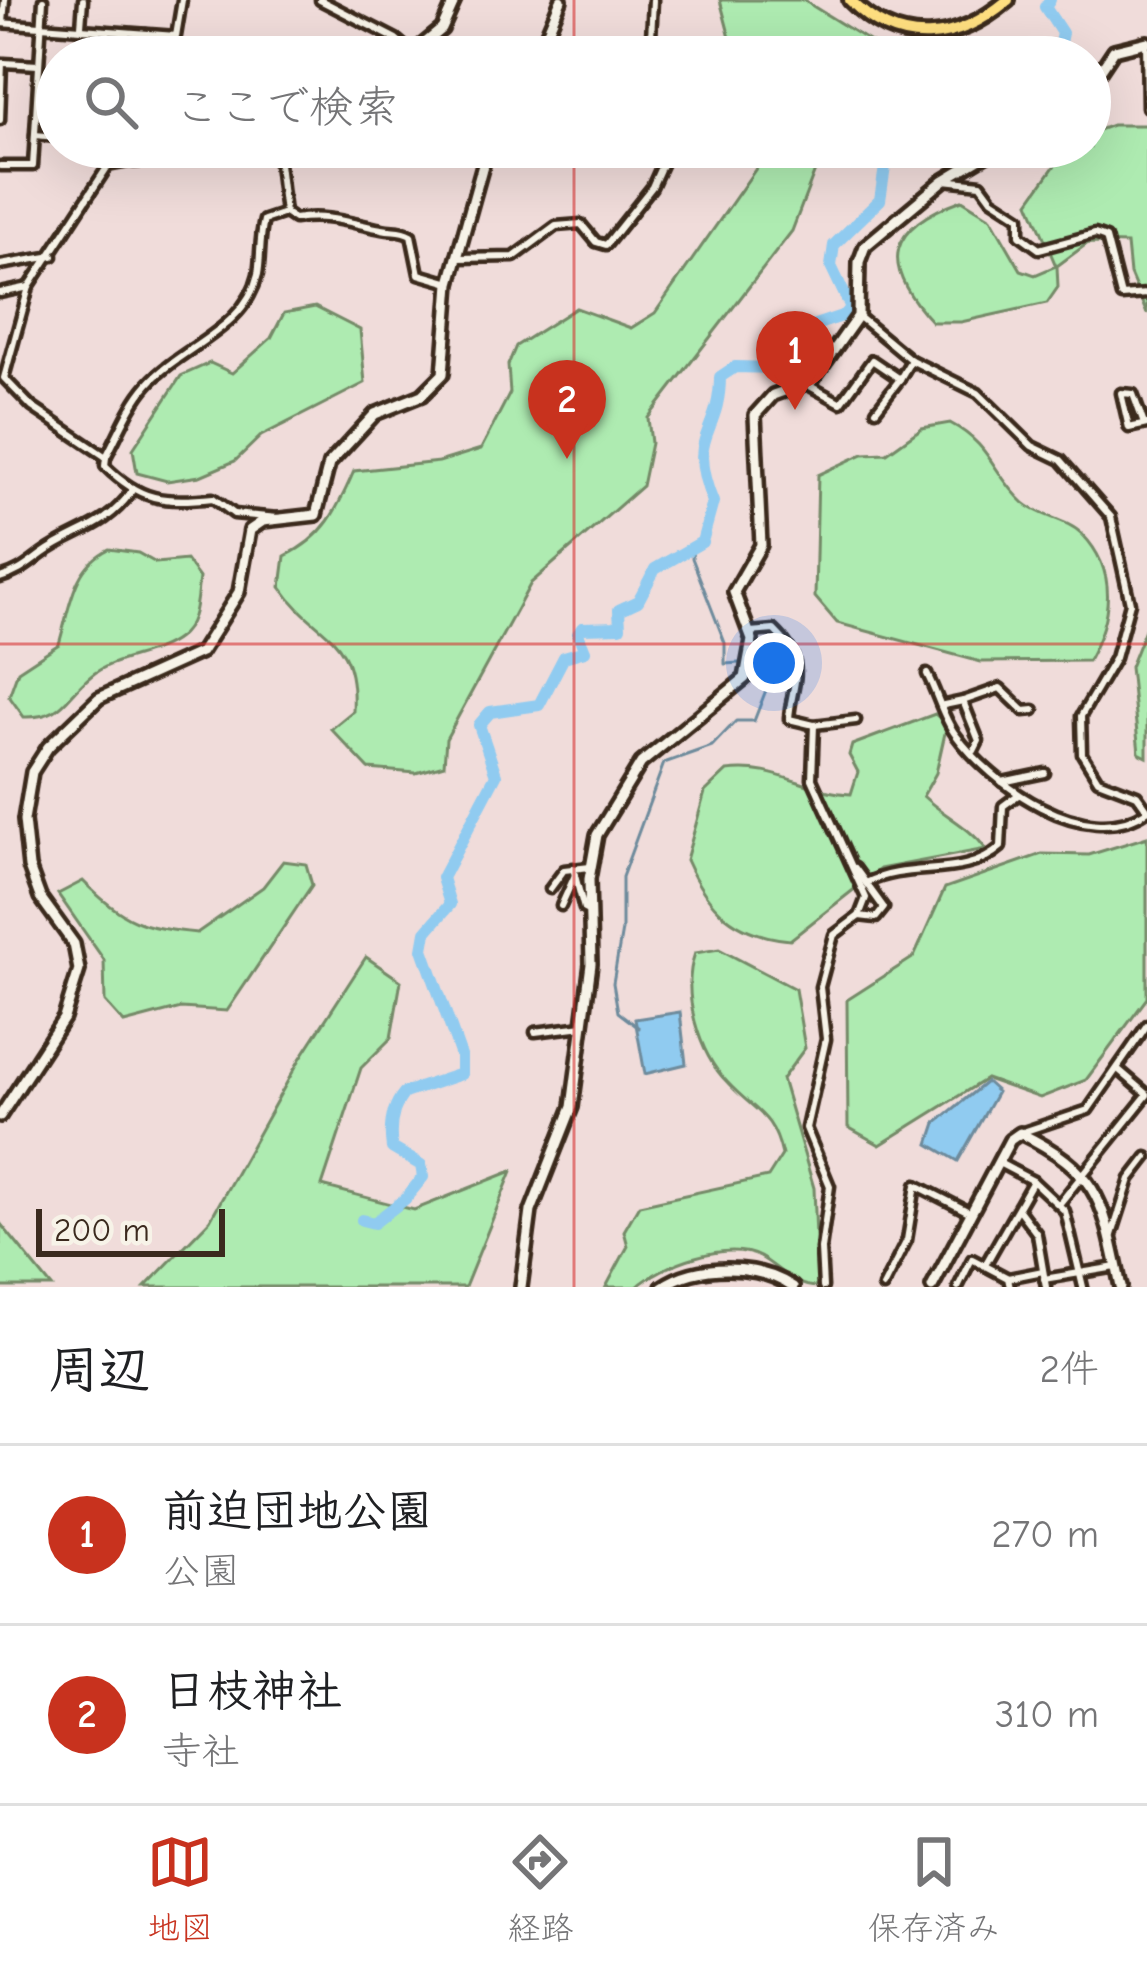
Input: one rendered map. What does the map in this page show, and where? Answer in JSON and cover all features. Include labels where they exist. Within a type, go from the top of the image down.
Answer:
[{"type":"main road","points":[[850,0],[885,28],[914,36]]},
{"type":"main road","points":[[931,36],[967,29],[1008,0]]},
{"type":"street","points":[[5,0],[2,23],[176,36],[182,0]]},
{"type":"street","points":[[40,36],[43,0]]},
{"type":"street","points":[[81,27],[83,0]]},
{"type":"street","points":[[320,0],[390,36]]},
{"type":"street","points":[[433,36],[442,29],[455,0]]},
{"type":"street","points":[[545,36],[561,0]]},
{"type":"street","points":[[651,36],[652,0]]},
{"type":"street","points":[[1111,54],[1146,42],[1147,106]]},
{"type":"street","points":[[0,120],[1,63],[36,65]]},
{"type":"street","points":[[0,166],[33,166],[36,112]]},
{"type":"street","points":[[106,457],[32,407],[4,378],[29,287],[107,168]]},
{"type":"street","points":[[276,168],[285,213],[294,219],[317,214],[400,229],[411,235],[419,274],[451,283]]},
{"type":"street","points":[[285,213],[265,220],[256,248],[260,271],[228,322],[149,382],[106,457],[105,466],[131,492],[178,502],[213,498],[234,514],[308,520],[316,515],[329,464],[375,413],[422,395],[439,381],[445,365],[451,283],[482,168]]},
{"type":"street","points":[[458,258],[514,257],[567,223],[581,224],[596,242],[606,245],[652,187],[661,168]]},
{"type":"street","points":[[521,1287],[531,1211],[572,1107],[590,867],[605,817],[635,770],[745,678],[753,650],[734,592],[761,545],[752,426],[765,401],[807,385],[858,316],[859,262],[865,246],[964,168]]},
{"type":"street","points":[[944,180],[981,184],[992,200],[1021,217],[1020,235],[1039,249],[1095,234],[1106,238],[1120,296],[1147,294]]},
{"type":"street","points":[[0,265],[53,256]]},
{"type":"street","points":[[0,293],[29,287]]},
{"type":"street","points":[[858,316],[911,360],[978,393],[1032,446],[1061,460],[1111,517],[1130,603],[1114,658],[1085,703],[1080,746],[1098,780],[1137,795],[1147,810],[1127,822],[1070,823],[1030,796],[1018,795],[999,783],[957,738],[927,674]]},
{"type":"street","points":[[807,385],[841,403],[872,360],[900,379]]},
{"type":"street","points":[[877,410],[911,360]]},
{"type":"street","points":[[1121,393],[1133,394],[1146,424],[1129,428],[1121,393]]},
{"type":"street","points":[[0,578],[25,571],[45,551],[115,516],[131,492]]},
{"type":"street","points":[[0,1116],[70,1006],[79,970],[74,944],[40,897],[29,867],[24,820],[38,759],[100,698],[201,652],[239,592],[245,538],[257,524],[278,518]]},
{"type":"street","points":[[750,632],[761,627],[783,639],[799,682],[789,718],[814,725],[856,720]]},
{"type":"street","points":[[944,705],[1000,688],[1024,711],[1034,710]]},
{"type":"street","points":[[963,701],[979,741],[974,753]]},
{"type":"street","points":[[814,725],[812,778],[821,795],[822,812],[866,894],[859,916]]},
{"type":"street","points":[[999,783],[1045,773]]},
{"type":"street","points":[[866,884],[900,869],[971,868],[1000,847],[1003,806],[1018,795]]},
{"type":"street","points":[[823,1287],[821,1249],[830,1186],[807,1122],[820,1085],[826,1039],[820,987],[838,928],[859,916],[873,919],[884,911],[852,865]]},
{"type":"street","points":[[550,889],[564,869],[574,872],[590,867]]},
{"type":"street","points":[[561,906],[574,872]]},
{"type":"street","points":[[574,872],[590,912]]},
{"type":"street","points":[[566,1014],[577,1026]]},
{"type":"street","points":[[932,1287],[998,1163],[1020,1133],[1088,1110],[1147,1025]]},
{"type":"street","points":[[535,1032],[577,1026]]},
{"type":"street","points":[[1060,1203],[1147,1095],[1119,1070]]},
{"type":"street","points":[[1020,1133],[1084,1173],[1103,1204],[1120,1287]]},
{"type":"street","points":[[1111,1236],[1130,1179],[1147,1157]]},
{"type":"street","points":[[998,1163],[1034,1181],[1060,1203],[1073,1230],[1083,1287]]},
{"type":"street","points":[[986,1264],[1034,1181]]},
{"type":"street","points":[[883,1287],[907,1240],[916,1185],[972,1213]]},
{"type":"street","points":[[1019,1210],[1037,1234],[1044,1279]]},
{"type":"street","points":[[958,1287],[972,1259],[1009,1283],[1116,1267]]},
{"type":"street","points":[[662,1287],[692,1272],[726,1270],[762,1274],[793,1287]]},
{"type":"green space","points":[[720,0],[803,0],[861,36],[730,36]]},
{"type":"green space","points":[[1111,125],[1147,125],[1147,314],[1130,274],[1127,244],[1088,243],[1057,266],[1058,287],[1047,303],[961,322],[932,322],[903,282],[898,265],[905,235],[918,222],[962,200],[991,218],[1021,270],[1035,275],[1056,266],[1029,202],[1053,168],[1111,168]]},
{"type":"green space","points":[[756,168],[816,168],[792,231],[648,418],[651,443],[642,486],[531,583],[446,739],[444,765],[416,773],[369,769],[331,729],[353,711],[348,665],[332,639],[281,587],[285,556],[328,521],[354,471],[439,462],[481,449],[510,393],[508,365],[516,346],[576,308],[631,328],[655,313]]},
{"type":"green space","points":[[315,307],[360,330],[365,383],[261,436],[235,461],[200,476],[167,481],[137,473],[133,449],[181,376],[210,363],[232,373],[271,338],[284,313]]},
{"type":"green space","points":[[950,423],[975,441],[1024,503],[1076,529],[1094,549],[1108,596],[1102,629],[1088,661],[981,662],[837,623],[815,597],[818,475],[863,454],[887,453],[922,428]]},
{"type":"green space","points":[[109,549],[138,553],[156,563],[186,560],[199,578],[189,626],[158,649],[100,669],[56,710],[24,717],[9,696],[18,671],[59,644],[80,577]]},
{"type":"green space","points":[[1147,624],[1147,757],[1139,753],[1130,667]]},
{"type":"green space","points":[[935,714],[947,724],[936,773],[923,796],[986,849],[880,869],[790,940],[754,932],[714,906],[686,860],[705,792],[727,771],[760,771],[851,794],[858,772],[849,755],[852,745]]},
{"type":"green space","points":[[1147,837],[1147,998],[1086,1080],[1040,1098],[986,1079],[880,1145],[848,1127],[847,1000],[914,957],[945,888],[1042,854],[1089,855]]},
{"type":"green space","points":[[283,861],[306,864],[312,885],[227,1011],[181,1008],[124,1023],[105,1002],[104,960],[58,894],[83,881],[134,920],[197,933],[263,887]]},
{"type":"green space","points":[[719,949],[795,989],[805,1048],[782,1079],[814,1188],[818,1287],[794,1280],[760,1257],[730,1251],[678,1263],[637,1287],[606,1287],[628,1246],[624,1231],[639,1205],[768,1177],[782,1155],[768,1121],[717,1070],[695,1022],[690,986],[695,953]]},
{"type":"green space","points":[[366,957],[401,981],[391,1038],[361,1068],[322,1186],[414,1210],[512,1171],[465,1287],[145,1287],[210,1220],[300,1059]]},
{"type":"green space","points":[[0,1223],[52,1287],[0,1287]]},
{"type":"water","points":[[680,1012],[686,1064],[645,1074],[635,1019]]},
{"type":"water","points":[[986,1082],[997,1092],[958,1161],[929,1144],[936,1123]]},
{"type":"waterway","points":[[1050,0],[1045,7],[1061,36]]},
{"type":"waterway","points":[[362,1220],[374,1223],[405,1199],[423,1177],[421,1165],[392,1148],[392,1119],[404,1093],[461,1074],[461,1056],[423,949],[426,932],[450,904],[442,878],[496,775],[479,725],[490,712],[539,705],[564,657],[585,651],[578,634],[582,628],[620,627],[619,610],[638,601],[655,569],[702,542],[713,502],[705,479],[703,448],[719,397],[720,377],[735,367],[776,368],[794,332],[845,315],[851,308],[831,266],[834,245],[880,200],[885,168]]},
{"type":"waterway","points":[[693,548],[692,558],[725,643],[725,664],[739,663]]},
{"type":"waterway","points":[[639,1028],[618,1012],[613,983],[622,930],[622,877],[664,763],[712,746],[736,721],[754,721],[773,672],[764,658]]},
{"type":"place","name":"前迫団地公園","points":[[795,410]]},
{"type":"place","name":"日枝神社","points":[[567,459]]}]
